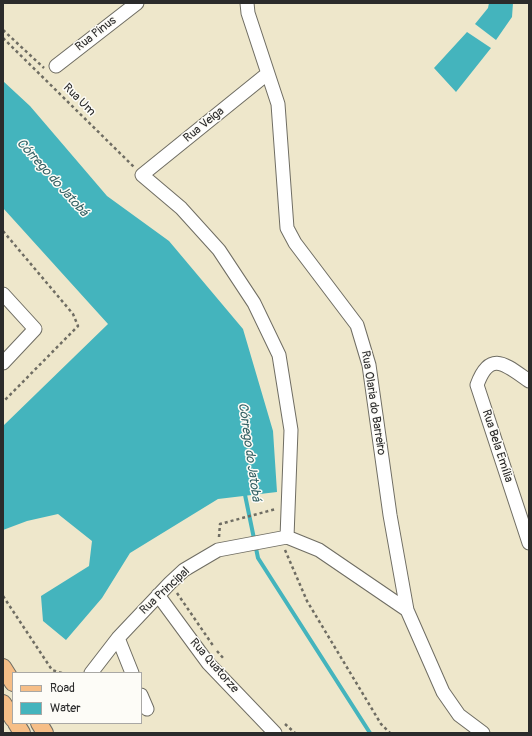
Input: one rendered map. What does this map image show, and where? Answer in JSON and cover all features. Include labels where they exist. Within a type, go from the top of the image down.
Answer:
[{"type":"main road","points":[[3,667],[12,681]]},
{"type":"main road","points":[[3,704],[12,718]]},
{"type":"main road","points":[[17,724],[22,733]]},
{"type":"street","name":"Rua Pinus","points":[[56,66],[137,3]]},
{"type":"street","name":"Rua Olaria do Barreiro","points":[[247,3],[248,13],[278,104],[287,228],[295,243],[358,325],[368,364],[390,515],[407,610],[443,692],[459,715],[483,733]]},
{"type":"street","name":"Rua Veiga","points":[[142,175],[267,74]]},
{"type":"street","points":[[142,175],[181,208],[219,250],[254,303],[278,355],[291,430],[288,506],[280,538],[319,550],[407,610]]},
{"type":"street","points":[[3,294],[35,329],[3,363]]},
{"type":"street","name":"Rua Bela Emília","points":[[529,380],[504,363],[491,364],[482,372],[477,385],[529,543]]},
{"type":"street","name":"Rua Principal","points":[[91,672],[118,638],[158,595],[184,570],[220,549],[280,538]]},
{"type":"street","name":"Rua Quatorze","points":[[158,595],[208,663],[275,733]]},
{"type":"street","points":[[118,638],[132,672]]},
{"type":"street","points":[[142,698],[146,709]]},
{"type":"path","points":[[3,30],[43,69],[56,66]]},
{"type":"path","name":"Rua Um","points":[[3,38],[142,175]]},
{"type":"path","points":[[3,231],[73,314],[78,326],[3,402]]},
{"type":"path","points":[[220,549],[220,524],[288,506]]},
{"type":"path","points":[[280,538],[307,600],[381,724],[390,733]]},
{"type":"path","points":[[170,583],[227,663]]},
{"type":"path","points":[[3,596],[52,670],[59,672]]},
{"type":"path","points":[[285,723],[295,733]]},
{"type":"water","points":[[489,3],[513,3],[512,17],[496,40],[475,24],[488,8]]},
{"type":"water","points":[[467,32],[491,48],[456,92],[434,68]]},
{"type":"water","points":[[3,81],[30,106],[107,196],[169,241],[243,329],[273,431],[277,492],[218,499],[130,553],[102,598],[66,640],[43,621],[41,596],[89,566],[92,541],[58,514],[27,521],[3,530],[3,426],[108,324],[3,208]]},
{"type":"waterway","name":"Córrego do Jatobá","points":[[244,490],[258,558],[370,733]]}]
